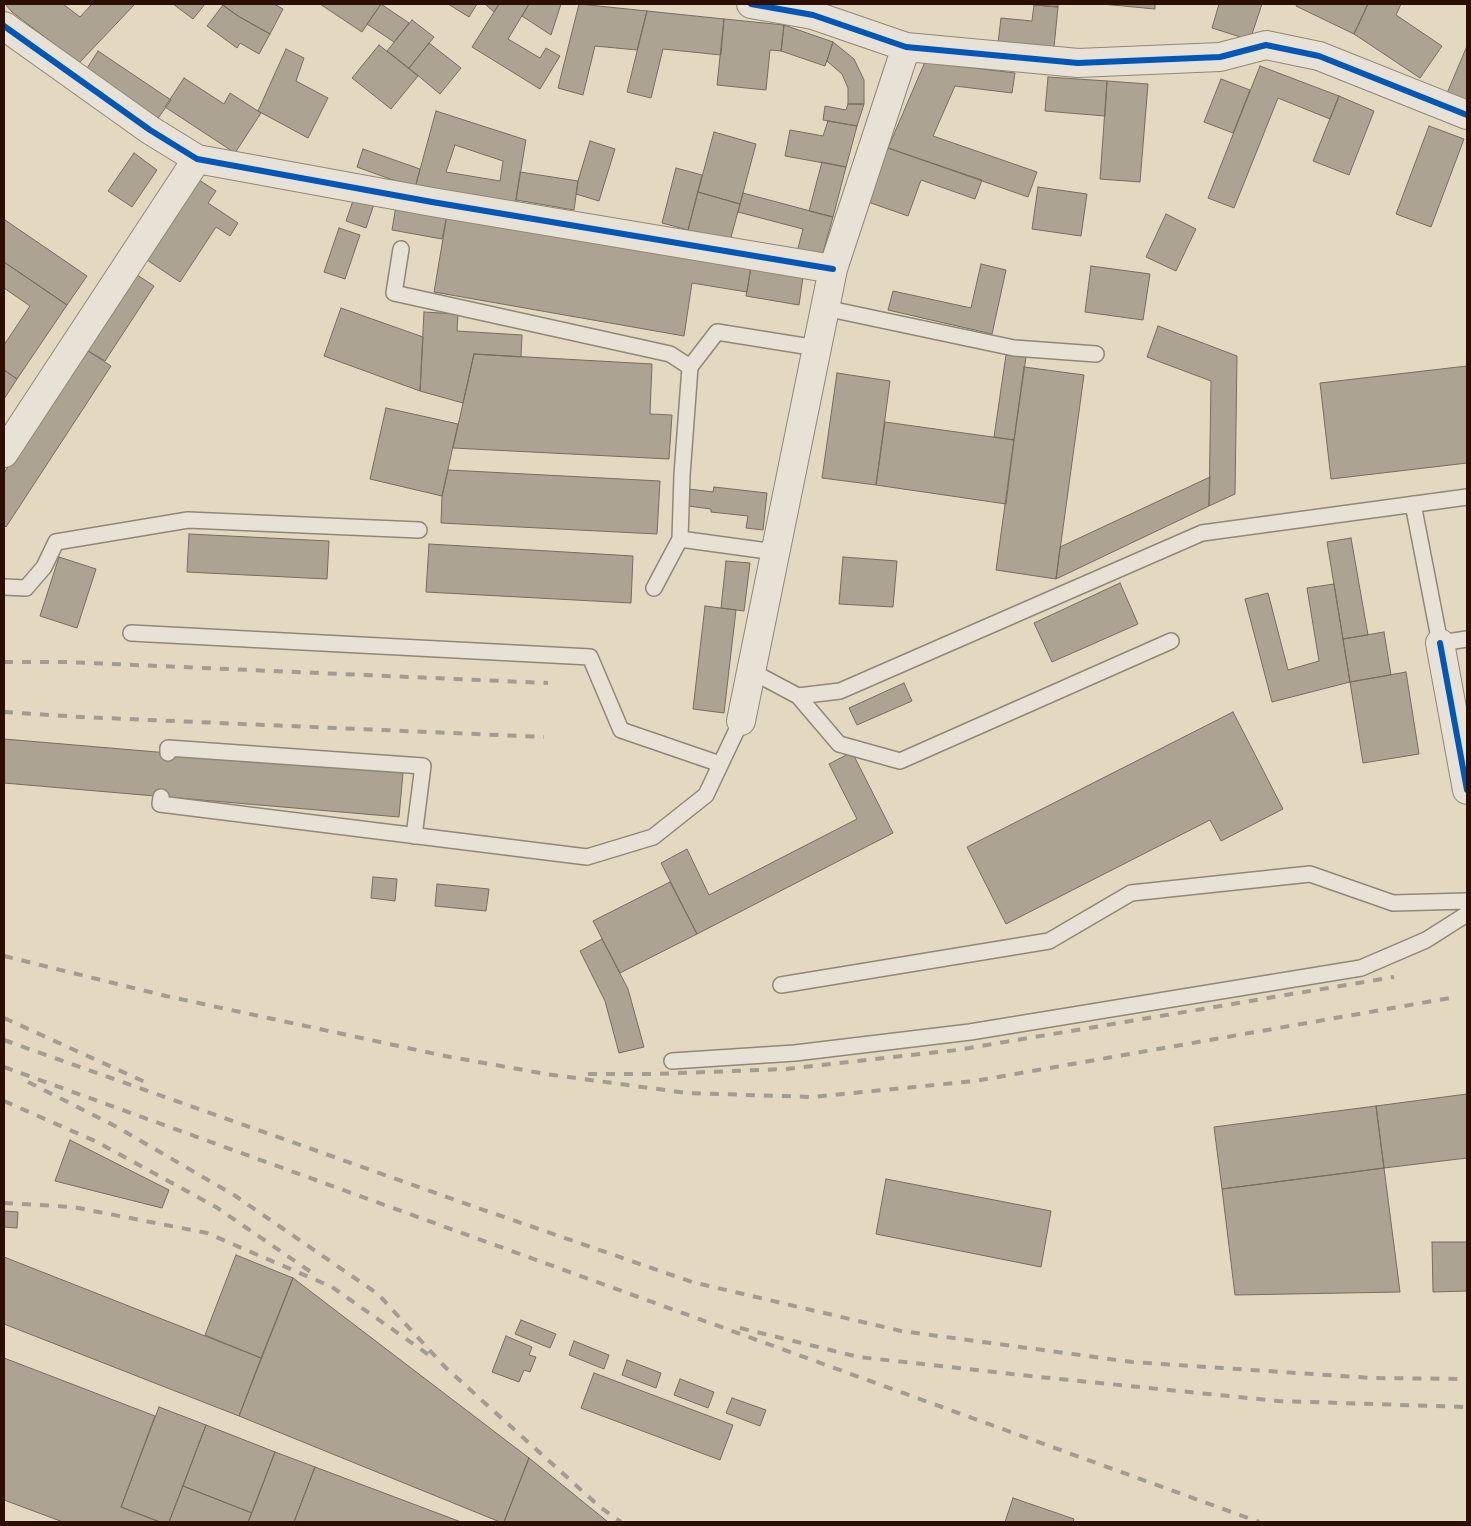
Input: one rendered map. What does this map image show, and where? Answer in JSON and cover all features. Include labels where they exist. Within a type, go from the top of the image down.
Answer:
[{"type":"street","points":[[751,4],[813,15],[906,47],[1078,63],[1220,57],[1266,45],[1319,56],[1467,116]]},
{"type":"street","points":[[4,26],[150,130],[197,159],[432,202],[833,269]]},
{"type":"street","points":[[741,721],[833,269],[906,47]]},
{"type":"street","points":[[4,453],[197,159]]},
{"type":"street","points":[[1440,643],[1467,790]]},
{"type":"lane","points":[[401,249],[394,293],[670,354],[690,367]]},
{"type":"lane","points":[[825,308],[1014,348],[1096,354]]},
{"type":"lane","points":[[654,588],[680,539],[682,475],[690,367],[717,332],[817,348]]},
{"type":"lane","points":[[798,696],[840,691],[1202,533],[1467,496]]},
{"type":"lane","points":[[1413,504],[1440,643],[1467,639]]},
{"type":"lane","points":[[4,587],[26,588],[44,566],[56,542],[188,520],[418,530]]},
{"type":"lane","points":[[680,539],[776,552]]},
{"type":"lane","points":[[131,633],[590,657],[621,730],[720,764]]},
{"type":"lane","points":[[751,671],[798,696],[839,744],[900,761],[1171,641]]},
{"type":"lane","points":[[161,796],[160,804],[587,857],[653,837],[706,794],[741,721]]},
{"type":"lane","points":[[168,753],[168,748],[423,766],[414,836]]},
{"type":"lane","points":[[782,985],[1049,942],[1131,893],[1310,874],[1392,903],[1467,901]]},
{"type":"lane","points":[[672,1061],[795,1053],[970,1032],[1361,968],[1426,940],[1467,914]]},
{"type":"building","points":[[5,4],[63,4],[80,17],[92,4],[135,4],[79,63],[12,12]]},
{"type":"building","points":[[173,4],[205,4],[193,19]]},
{"type":"building","points":[[221,4],[274,4],[283,9],[270,34]]},
{"type":"building","points":[[320,4],[381,4],[362,32]]},
{"type":"building","points":[[381,4],[409,23],[394,42],[367,24]]},
{"type":"building","points":[[448,4],[477,4],[469,17]]},
{"type":"building","points":[[485,4],[499,4],[494,12]]},
{"type":"building","points":[[499,4],[529,4],[508,39],[540,58],[546,48],[560,56],[540,89],[472,47]]},
{"type":"building","points":[[529,4],[561,4],[551,35],[522,16]]},
{"type":"building","points":[[579,4],[647,11],[637,50],[595,46],[583,95],[558,88]]},
{"type":"building","points":[[1026,4],[1058,4],[1058,7]]},
{"type":"building","points":[[1102,4],[1155,4],[1155,9]]},
{"type":"building","points":[[1219,4],[1262,4],[1250,40],[1212,28]]},
{"type":"building","points":[[1297,4],[1368,4],[1354,34],[1296,6]]},
{"type":"building","points":[[1368,4],[1401,4],[1396,15],[1442,46],[1420,78],[1354,34]]},
{"type":"building","points":[[223,5],[270,34],[259,54],[240,43],[237,48],[207,26]]},
{"type":"building","points":[[1034,5],[1058,7],[1054,47],[998,43],[1001,18],[1032,21]]},
{"type":"building","points":[[647,11],[724,19],[721,55],[663,49],[651,98],[627,92]]},
{"type":"building","points":[[724,19],[784,25],[781,51],[770,50],[766,90],[717,85]]},
{"type":"building","points":[[412,20],[434,37],[409,68],[387,51]]},
{"type":"building","points":[[784,25],[833,42],[825,66],[781,51]]},
{"type":"building","points":[[833,42],[854,59],[864,80],[864,104],[848,104],[848,88],[842,74],[827,61]]},
{"type":"building","points":[[429,43],[461,68],[440,94],[409,68]]},
{"type":"building","points":[[379,45],[418,76],[391,109],[352,78]]},
{"type":"building","points":[[1467,46],[1467,108],[1445,98]]},
{"type":"building","points":[[286,49],[304,58],[296,81],[328,98],[308,138],[258,111]]},
{"type":"building","points":[[98,51],[171,100],[156,121],[84,73]]},
{"type":"building","points":[[925,62],[1015,73],[1012,93],[955,86],[933,136],[1037,172],[1028,197],[888,148]]},
{"type":"building","points":[[1260,66],[1339,96],[1330,119],[1278,98],[1234,208],[1208,198]]},
{"type":"building","points":[[1048,77],[1107,81],[1105,116],[1045,111]]},
{"type":"building","points":[[184,78],[224,104],[230,93],[261,113],[235,153],[165,107]]},
{"type":"building","points":[[1221,79],[1250,90],[1233,133],[1204,122]]},
{"type":"building","points":[[1107,81],[1148,84],[1140,182],[1100,179]]},
{"type":"building","points":[[1339,96],[1374,111],[1349,175],[1313,161]]},
{"type":"building","points":[[848,104],[864,104],[857,126],[823,120],[825,106],[846,110]]},
{"type":"building","points":[[436,111],[526,140],[515,205],[415,188]],"holes":[[[455,145],[503,161],[500,181],[446,172]]]},
{"type":"building","points":[[828,121],[857,126],[846,167],[785,156],[790,130],[823,136]]},
{"type":"building","points":[[1429,126],[1464,139],[1431,227],[1396,214]]},
{"type":"building","points":[[714,132],[756,144],[740,204],[698,192]]},
{"type":"building","points":[[590,141],[615,149],[599,201],[576,194]]},
{"type":"building","points":[[888,148],[982,180],[975,199],[921,180],[908,216],[868,202]]},
{"type":"building","points":[[363,149],[420,169],[415,188],[357,167]]},
{"type":"building","points":[[134,153],[157,170],[132,207],[108,191]]},
{"type":"building","points":[[822,162],[846,167],[833,217],[809,211]]},
{"type":"building","points":[[676,168],[702,175],[688,230],[662,223]]},
{"type":"building","points":[[520,172],[578,181],[574,210],[516,200]]},
{"type":"building","points":[[196,178],[216,191],[208,203],[238,223],[230,236],[216,227],[180,282],[144,258]]},
{"type":"building","points":[[1038,187],[1087,194],[1081,236],[1032,229]]},
{"type":"building","points":[[698,192],[740,204],[730,241],[688,230]]},
{"type":"building","points":[[743,193],[833,217],[820,263],[796,256],[803,229],[738,212]]},
{"type":"building","points":[[355,195],[375,201],[366,228],[346,221]]},
{"type":"building","points":[[396,206],[447,215],[442,239],[392,230]]},
{"type":"building","points":[[1166,214],[1196,229],[1176,271],[1146,257]]},
{"type":"building","points":[[447,215],[751,267],[747,292],[692,283],[684,336],[434,292]]},
{"type":"building","points":[[5,220],[87,276],[67,305],[4,262]]},
{"type":"building","points":[[339,228],[360,235],[345,279],[324,272]]},
{"type":"building","points":[[4,262],[67,305],[17,379],[4,370],[4,345],[30,306],[4,288]]},
{"type":"building","points":[[981,264],[1006,270],[992,334],[888,310],[893,291],[971,308]]},
{"type":"building","points":[[1091,266],[1150,274],[1143,320],[1085,312]]},
{"type":"building","points":[[751,267],[803,277],[799,305],[746,296]]},
{"type":"building","points":[[134,273],[154,286],[105,361],[85,349]]},
{"type":"building","points":[[341,308],[423,337],[420,391],[324,356]]},
{"type":"building","points":[[424,312],[458,314],[457,331],[522,335],[521,357],[474,354],[463,403],[420,391]]},
{"type":"building","points":[[1158,326],[1237,356],[1235,494],[1209,506],[1211,381],[1147,357]]},
{"type":"building","points":[[85,349],[111,366],[6,527],[4,525],[4,473]]},
{"type":"building","points":[[474,354],[652,364],[650,414],[672,415],[669,459],[453,448]]},
{"type":"building","points":[[1006,355],[1026,357],[1014,440],[994,437]]},
{"type":"building","points":[[1467,366],[1467,463],[1331,479],[1320,383]]},
{"type":"building","points":[[1024,367],[1084,375],[1056,579],[996,570]]},
{"type":"building","points":[[4,370],[17,379],[4,399]]},
{"type":"building","points":[[837,373],[890,381],[876,485],[822,478]]},
{"type":"building","points":[[386,408],[458,424],[442,496],[370,479]]},
{"type":"building","points":[[885,422],[1014,440],[1006,504],[876,485]]},
{"type":"building","points":[[448,470],[660,481],[657,534],[441,523],[442,496]]},
{"type":"building","points":[[1210,477],[1209,506],[1056,579],[1060,547]]},
{"type":"building","points":[[714,487],[767,493],[763,530],[746,528],[748,516],[711,512],[711,509],[688,506],[689,489],[713,492]]},
{"type":"building","points":[[189,534],[329,541],[327,579],[187,572]]},
{"type":"building","points":[[1351,538],[1368,635],[1343,639],[1327,542]]},
{"type":"building","points":[[429,544],[633,556],[631,603],[426,592]]},
{"type":"building","points":[[59,557],[96,569],[77,628],[40,616]]},
{"type":"building","points":[[843,557],[897,561],[893,607],[839,604]]},
{"type":"building","points":[[726,561],[750,563],[744,611],[721,608]]},
{"type":"building","points":[[1120,583],[1138,624],[1052,662],[1034,623]]},
{"type":"building","points":[[1334,584],[1350,682],[1272,702],[1245,599],[1268,593],[1288,670],[1319,661],[1307,588]]},
{"type":"building","points":[[705,606],[736,610],[724,713],[693,709]]},
{"type":"building","points":[[1384,632],[1391,675],[1350,682],[1343,639]]},
{"type":"building","points":[[1406,672],[1419,754],[1363,763],[1350,682]]},
{"type":"building","points":[[904,683],[912,701],[857,725],[849,708]]},
{"type":"building","points":[[1233,712],[1283,809],[1221,841],[1210,820],[1006,924],[967,847]]},
{"type":"building","points":[[4,739],[403,773],[399,817],[4,783]]},
{"type":"building","points":[[852,752],[893,833],[697,934],[661,863],[687,849],[709,895],[857,819],[829,764]]},
{"type":"building","points":[[373,877],[397,879],[395,901],[371,898]]},
{"type":"building","points":[[670,882],[697,934],[620,973],[593,921]]},
{"type":"building","points":[[437,884],[489,889],[486,911],[435,906]]},
{"type":"building","points":[[602,939],[628,989],[644,1047],[619,1053],[605,1001],[580,951]]},
{"type":"building","points":[[1467,1094],[1467,1158],[1384,1168],[1376,1106]]},
{"type":"building","points":[[1376,1106],[1384,1168],[1222,1189],[1214,1127]]},
{"type":"building","points":[[70,1140],[169,1190],[162,1208],[55,1181]]},
{"type":"building","points":[[1384,1168],[1400,1292],[1235,1295],[1222,1189]]},
{"type":"building","points":[[886,1179],[1051,1211],[1041,1267],[876,1234]]},
{"type":"building","points":[[4,1211],[18,1212],[17,1228],[4,1227]]},
{"type":"building","points":[[1432,1242],[1467,1242],[1467,1291],[1433,1292]]},
{"type":"building","points":[[236,1255],[293,1278],[261,1358],[205,1335]]},
{"type":"building","points":[[4,1257],[261,1358],[239,1416],[4,1324]]},
{"type":"building","points":[[293,1278],[529,1458],[504,1522],[239,1416]]},
{"type":"building","points":[[521,1320],[556,1334],[550,1348],[515,1334]]},
{"type":"building","points":[[506,1336],[532,1347],[529,1355],[536,1357],[530,1372],[524,1370],[519,1382],[492,1372]]},
{"type":"building","points":[[574,1341],[609,1355],[604,1369],[569,1355]]},
{"type":"building","points":[[4,1358],[155,1416],[121,1507],[160,1522],[63,1522],[4,1500]]},
{"type":"building","points":[[627,1360],[661,1373],[656,1388],[622,1375]]},
{"type":"building","points":[[594,1373],[733,1425],[720,1460],[581,1408]]},
{"type":"building","points":[[680,1379],[714,1392],[708,1408],[674,1395]]},
{"type":"building","points":[[732,1398],[766,1410],[760,1426],[726,1413]]},
{"type":"building","points":[[159,1407],[206,1425],[169,1522],[160,1522],[121,1507]]},
{"type":"building","points":[[206,1425],[275,1452],[252,1513],[183,1486]]},
{"type":"building","points":[[275,1452],[315,1467],[294,1522],[248,1522]]},
{"type":"building","points":[[529,1458],[608,1522],[504,1522]]},
{"type":"building","points":[[315,1467],[461,1522],[294,1522]]},
{"type":"building","points":[[183,1486],[252,1513],[248,1522],[169,1522]]},
{"type":"building","points":[[1013,1498],[1074,1519],[1073,1522],[1005,1522]]},
{"type":"railway","points":[[4,662],[67,662],[548,683]]},
{"type":"railway","points":[[4,712],[544,737]]},
{"type":"railway","points":[[4,956],[166,996],[445,1056],[546,1074],[687,1093],[812,1097],[975,1081],[1450,998]]},
{"type":"railway","points":[[588,1074],[655,1074],[785,1069],[957,1050],[1394,977]]},
{"type":"railway","points":[[4,1018],[145,1082]]},
{"type":"railway","points":[[4,1040],[692,1282],[901,1331],[1132,1362],[1372,1378],[1467,1379]]},
{"type":"railway","points":[[4,1067],[1259,1522]]},
{"type":"railway","points":[[28,1082],[115,1126],[234,1195],[378,1294],[445,1367],[600,1507],[621,1522]]},
{"type":"railway","points":[[4,1101],[95,1141],[216,1207],[311,1272]]},
{"type":"railway","points":[[4,1203],[73,1207],[207,1233],[332,1287],[429,1355]]},
{"type":"railway","points":[[740,1328],[859,1357],[1030,1376],[1278,1401],[1467,1407]]},
{"type":"cycle path","points":[[751,4],[813,15],[906,47],[1078,63],[1220,57],[1266,45],[1319,56],[1467,115]]},
{"type":"cycle path","points":[[4,26],[150,130],[197,159],[432,202],[833,269]]},
{"type":"cycle path","points":[[1440,643],[1467,790]]}]
